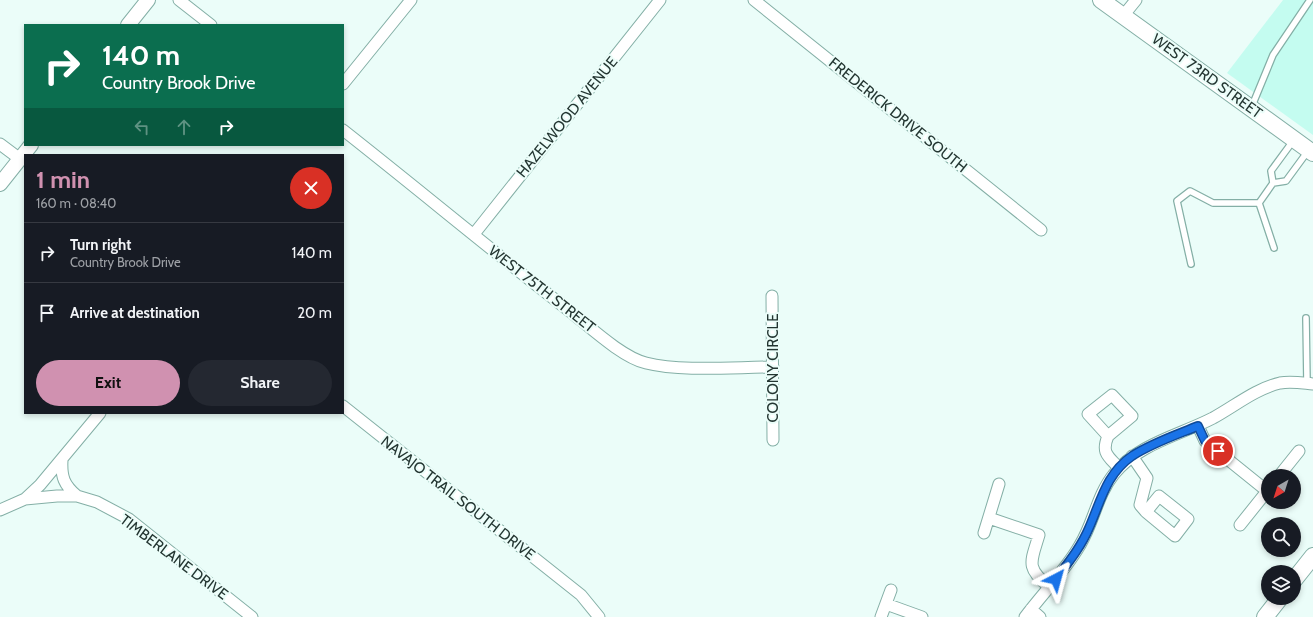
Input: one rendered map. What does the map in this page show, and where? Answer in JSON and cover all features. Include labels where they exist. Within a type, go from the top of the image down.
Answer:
[{"type":"main road","name":"WEST 73RD STREET","points":[[1101,0],[1311,151]]},
{"type":"main road","points":[[1301,571],[1313,556]]},
{"type":"main road","points":[[1264,617],[1274,605]]},
{"type":"street","points":[[129,24],[148,0]]},
{"type":"street","points":[[180,0],[210,24]]},
{"type":"street","points":[[344,83],[411,0]]},
{"type":"street","name":"HAZELWOOD AVENUE","points":[[474,234],[660,0]]},
{"type":"street","name":"FREDERICK DRIVE SOUTH","points":[[754,0],[1041,230]]},
{"type":"street","points":[[1123,16],[1136,0]]},
{"type":"street","name":"WEST 75TH STREET","points":[[344,131],[620,350],[637,360],[669,367],[773,367]]},
{"type":"street","points":[[0,144],[20,160]]},
{"type":"street","points":[[0,184],[24,155]]},
{"type":"street","name":"COLONY CIRCLE","points":[[772,296],[773,440]]},
{"type":"street","points":[[1040,617],[1028,613],[1080,546],[1089,528],[1105,487],[1119,468],[1132,456],[1151,446],[1198,426],[1262,389],[1280,383],[1310,384]]},
{"type":"street","name":"NAVAJO TRAIL SOUTH DRIVE","points":[[344,407],[573,589],[599,617]]},
{"type":"street","points":[[25,499],[40,485],[62,460],[99,414]]},
{"type":"street","points":[[1198,426],[1205,441],[1261,485]]},
{"type":"street","points":[[1108,436],[1104,445],[1104,451],[1119,468]]},
{"type":"street","points":[[1285,469],[1299,451]]},
{"type":"street","points":[[1132,456],[1147,478],[1140,505],[1146,512]]},
{"type":"street","points":[[62,460],[64,482],[77,496]]},
{"type":"street","points":[[984,533],[999,484]]},
{"type":"street","name":"TIMBERLANE DRIVE","points":[[0,510],[25,499],[77,496],[97,502],[129,519],[252,617]]},
{"type":"street","points":[[1240,525],[1261,499]]},
{"type":"street","points":[[989,518],[1039,535],[1032,558],[1032,567],[1037,577],[1049,587]]},
{"type":"street","points":[[881,617],[891,590]]},
{"type":"street","points":[[886,604],[922,617]]},
{"type":"lane","points":[[1252,108],[1273,55],[1310,0]]},
{"type":"lane","points":[[1259,203],[1273,183],[1271,171],[1295,139]]},
{"type":"lane","points":[[1273,183],[1286,181],[1311,151]]},
{"type":"lane","points":[[1191,264],[1177,200],[1190,191],[1213,203],[1259,203]]},
{"type":"lane","points":[[1259,203],[1274,248]]},
{"type":"lane","points":[[1306,318],[1310,384]]},
{"type":"shaded area","points":[[1283,0],[1313,0],[1313,135],[1227,73]]},
{"type":"route","points":[[1056,579],[1085,537],[1105,487],[1119,468],[1132,456],[1151,446],[1198,426],[1205,441],[1218,451]]}]
